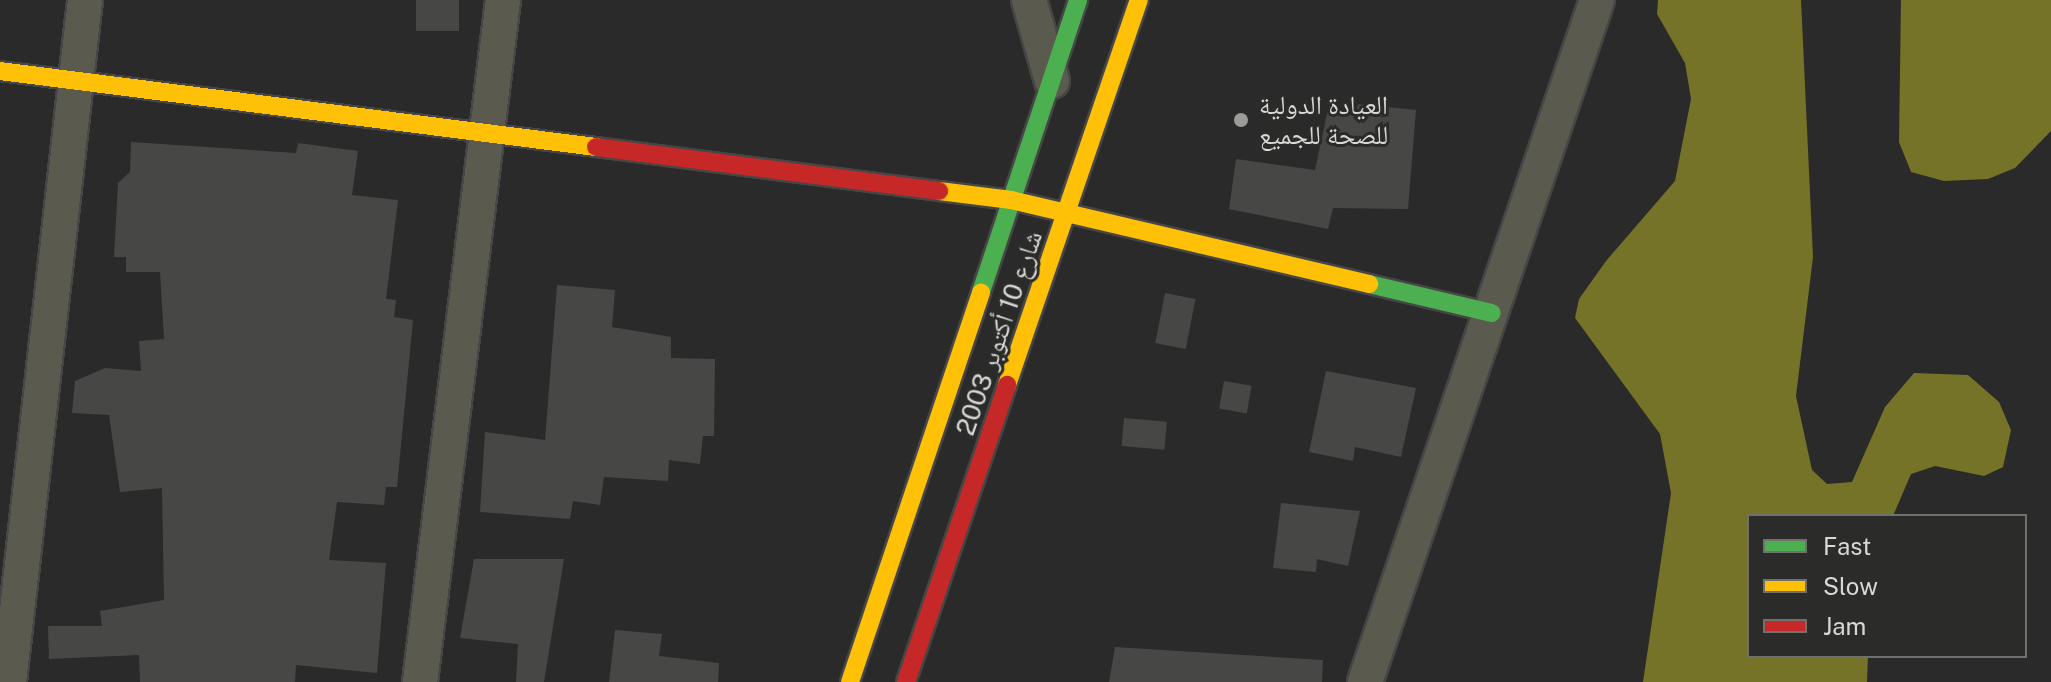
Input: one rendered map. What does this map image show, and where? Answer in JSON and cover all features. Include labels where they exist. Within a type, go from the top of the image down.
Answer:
[{"type":"main road","name":"شارع 10 أكتوبر 2003","points":[[850,682],[1078,0]]},
{"type":"main road","name":"شارع 10 أكتوبر 2003","points":[[906,682],[1139,0]]},
{"type":"main road","points":[[0,71],[492,131],[1011,200],[1067,216],[1492,313]]},
{"type":"street","points":[[9,682],[85,0]]},
{"type":"street","points":[[420,682],[492,131],[503,0]]},
{"type":"street","points":[[1029,0],[1052,81]]},
{"type":"street","points":[[1365,682],[1597,0]]},
{"type":"shaded area","points":[[1658,0],[1801,0],[1813,257],[1796,396],[1812,470],[1827,484],[1852,482],[1885,407],[1914,373],[1968,375],[1999,402],[2011,430],[2003,467],[1984,476],[1935,466],[1911,474],[1894,514],[1747,514],[1747,658],[1868,658],[1867,682],[1643,682],[1671,493],[1660,434],[1575,318],[1579,299],[1606,261],[1675,181],[1691,99],[1685,63],[1657,14]]},
{"type":"shaded area","points":[[1901,0],[2051,0],[2051,131],[2015,168],[1988,179],[1944,181],[1911,172],[1899,142]]},
{"type":"building","points":[[416,0],[459,0],[459,31],[416,31]]},
{"type":"building","points":[[1358,104],[1416,110],[1408,209],[1333,208],[1328,229],[1229,209],[1236,159],[1315,170],[1328,109],[1355,116]]},
{"type":"building","points":[[131,142],[296,153],[298,143],[358,151],[352,195],[398,200],[386,299],[396,300],[394,317],[413,320],[397,487],[386,487],[384,505],[337,502],[329,560],[386,563],[377,673],[296,665],[295,682],[140,682],[139,655],[49,659],[48,626],[102,626],[100,611],[164,600],[162,488],[120,492],[109,415],[72,413],[75,381],[105,368],[141,371],[139,341],[164,339],[160,272],[126,272],[126,257],[114,257],[118,183],[130,172]]},
{"type":"building","points":[[557,285],[615,290],[612,327],[671,337],[671,358],[715,359],[714,436],[703,436],[700,464],[669,460],[668,481],[604,477],[600,505],[573,501],[570,519],[480,512],[485,432],[545,440]]},
{"type":"building","points":[[1165,293],[1195,299],[1186,349],[1155,343]]},
{"type":"building","points":[[1326,371],[1416,388],[1401,457],[1355,447],[1353,461],[1309,452]]},
{"type":"building","points":[[1224,381],[1252,386],[1247,413],[1219,409]]},
{"type":"building","points":[[1124,418],[1167,422],[1164,450],[1122,446]]},
{"type":"building","points":[[1281,503],[1360,511],[1348,566],[1317,559],[1316,572],[1273,568]]},
{"type":"building","points":[[474,559],[564,559],[544,682],[516,682],[518,644],[460,638]]},
{"type":"building","points":[[615,630],[662,634],[659,656],[719,663],[718,682],[609,682]]},
{"type":"building","points":[[1115,647],[1323,660],[1322,682],[1109,682]]},
{"type":"traffic: fast","points":[[981,292],[1078,0]]},
{"type":"traffic: fast","points":[[1369,284],[1492,313]]},
{"type":"traffic: slow","points":[[1007,385],[1139,0]]},
{"type":"traffic: slow","points":[[0,71],[596,147]]},
{"type":"traffic: slow","points":[[939,191],[1011,200],[1369,284]]},
{"type":"traffic: slow","points":[[850,682],[981,292]]},
{"type":"traffic: jam","points":[[596,147],[939,191]]},
{"type":"traffic: jam","points":[[906,682],[1007,385]]},
{"type":"place","name":"العيادة الدولية للصحة للجميع","points":[[1241,120]]}]
